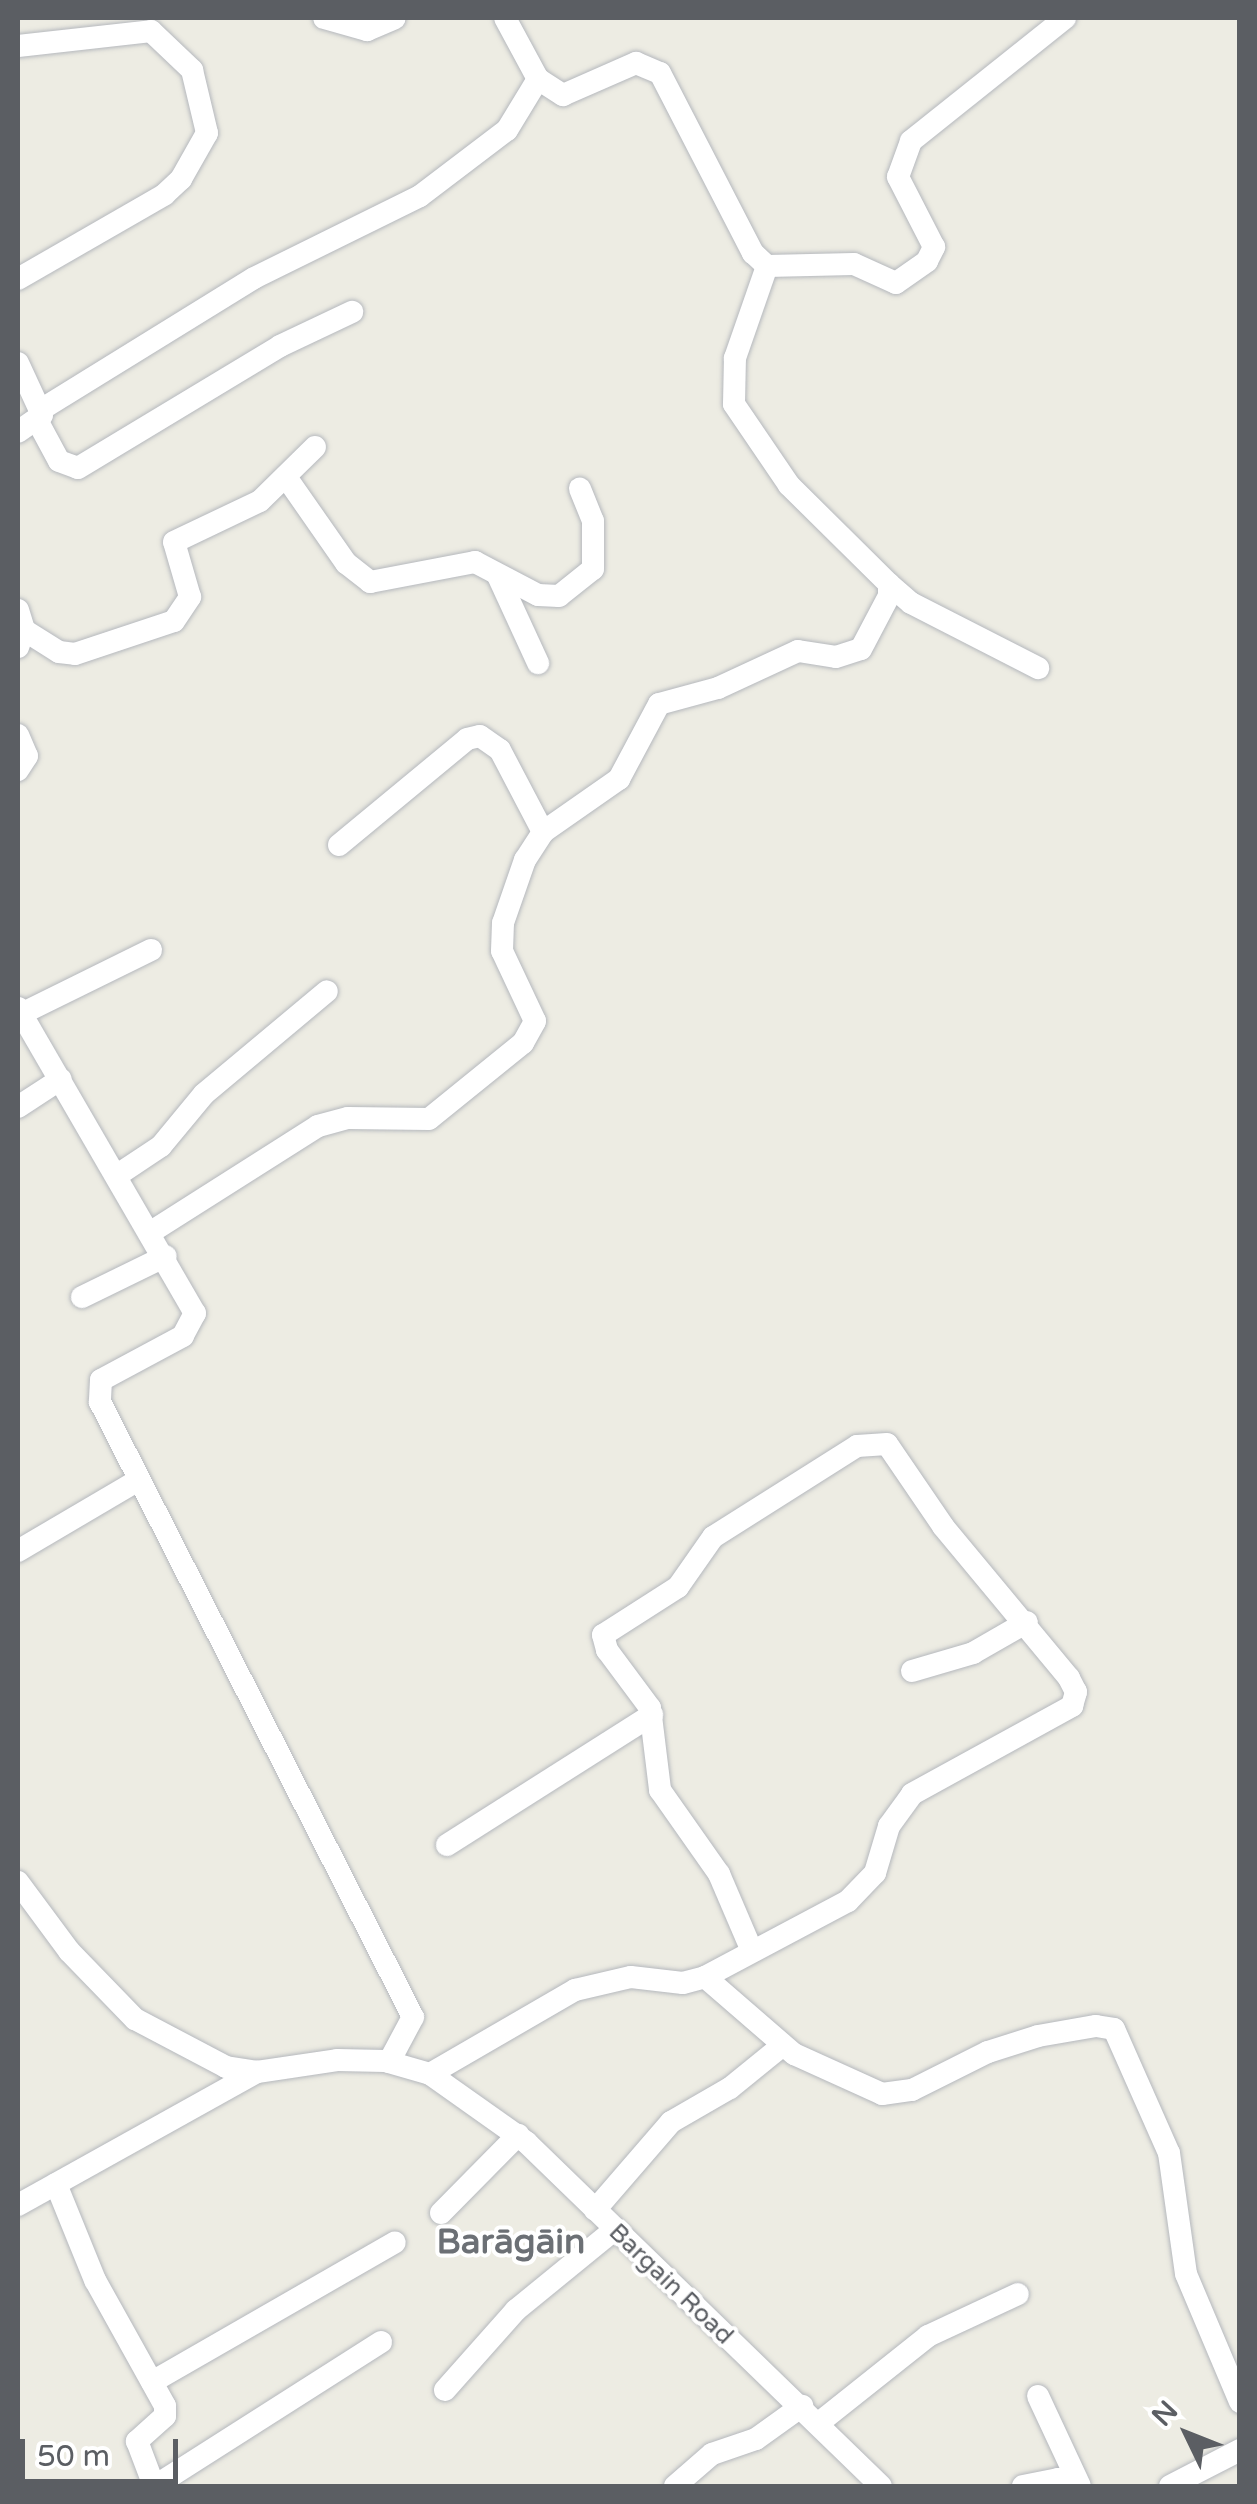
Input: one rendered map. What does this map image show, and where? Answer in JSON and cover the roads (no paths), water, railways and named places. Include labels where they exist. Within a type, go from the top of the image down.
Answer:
[{"type":"street","points":[[324,18],[349,30],[395,18]]},
{"type":"street","points":[[505,18],[538,78],[563,95],[636,63],[650,64],[660,73],[753,253],[767,266],[854,264],[896,283],[907,280],[934,248],[898,178],[900,158],[924,127],[1065,18]]},
{"type":"street","points":[[18,46],[151,32],[192,70],[207,134],[182,179],[164,195],[18,279]]},
{"type":"street","points":[[32,421],[254,278],[420,196],[507,130],[538,78]]},
{"type":"street","points":[[767,266],[735,358],[734,404],[789,484],[888,584],[912,603],[1038,668]]},
{"type":"street","points":[[18,363],[32,421],[59,461],[78,468],[280,346],[352,312]]},
{"type":"street","points":[[20,629],[59,652],[76,654],[174,620],[190,597],[174,542],[184,532],[248,508],[315,448]]},
{"type":"street","points":[[286,477],[346,562],[370,582],[460,562],[493,566],[538,595],[559,596],[582,583],[593,569],[597,546],[580,488]]},
{"type":"street","points":[[493,566],[538,663]]},
{"type":"street","points":[[151,1232],[318,1126],[348,1118],[429,1119],[523,1043],[535,1021],[502,951],[502,923],[518,876],[544,832],[618,780],[659,704],[718,688],[798,651],[850,656],[876,622],[888,584]]},
{"type":"street","points":[[18,735],[26,756],[18,770]]},
{"type":"street","points":[[339,845],[468,738],[480,736],[500,750],[544,832]]},
{"type":"street","points":[[151,950],[19,1011],[166,1256],[195,1313],[193,1325],[110,1373],[97,1392],[137,1481],[260,1706],[413,2017],[389,2062]]},
{"type":"street","points":[[116,1176],[161,1146],[204,1094],[327,991]]},
{"type":"street","points":[[18,1107],[61,1079]]},
{"type":"street","points":[[82,1297],[166,1256]]},
{"type":"street","points":[[430,2074],[575,1990],[631,1977],[684,1983],[705,1977],[865,1888],[896,1811],[912,1794],[1072,1706],[1076,1692],[1069,1678],[1027,1622],[943,1526],[887,1444],[872,1440],[713,1537],[678,1587],[604,1635],[607,1650],[642,1689],[652,1715],[660,1790],[719,1874],[752,1950]]},
{"type":"street","points":[[18,1552],[137,1481]]},
{"type":"street","points":[[912,1672],[973,1654],[1027,1622]]},
{"type":"street","points":[[448,1845],[652,1715]]},
{"type":"street","points":[[18,1882],[69,1950],[135,2019],[226,2066],[258,2072]]},
{"type":"street","points":[[705,1977],[812,2066],[882,2094],[912,2090],[988,2052],[1038,2036],[1096,2026],[1114,2030],[1169,2153],[1186,2274],[1240,2402]]},
{"type":"street","points":[[595,2210],[671,2122],[730,2088],[783,2045]]},
{"type":"street","name":"Bargain Road","points":[[18,2205],[258,2072],[337,2060],[389,2062],[430,2074],[518,2135],[820,2422],[881,2486]]},
{"type":"street","points":[[441,2213],[518,2135]]},
{"type":"street","points":[[56,2184],[95,2280],[152,2382],[165,2416],[137,2440],[155,2486],[381,2342]]},
{"type":"street","points":[[445,2390],[516,2310],[614,2230]]},
{"type":"street","points":[[152,2382],[395,2242]]},
{"type":"street","points":[[820,2422],[928,2336],[1018,2294]]},
{"type":"street","points":[[1038,2396],[1078,2486]]},
{"type":"street","points":[[675,2486],[712,2454],[756,2439],[802,2406]]},
{"type":"street","points":[[1170,2486],[1240,2450]]},
{"type":"street","points":[[1023,2486],[1058,2479],[1078,2486]]},
{"type":"district","name":"Barāgāin","points":[[511,2242]]}]
